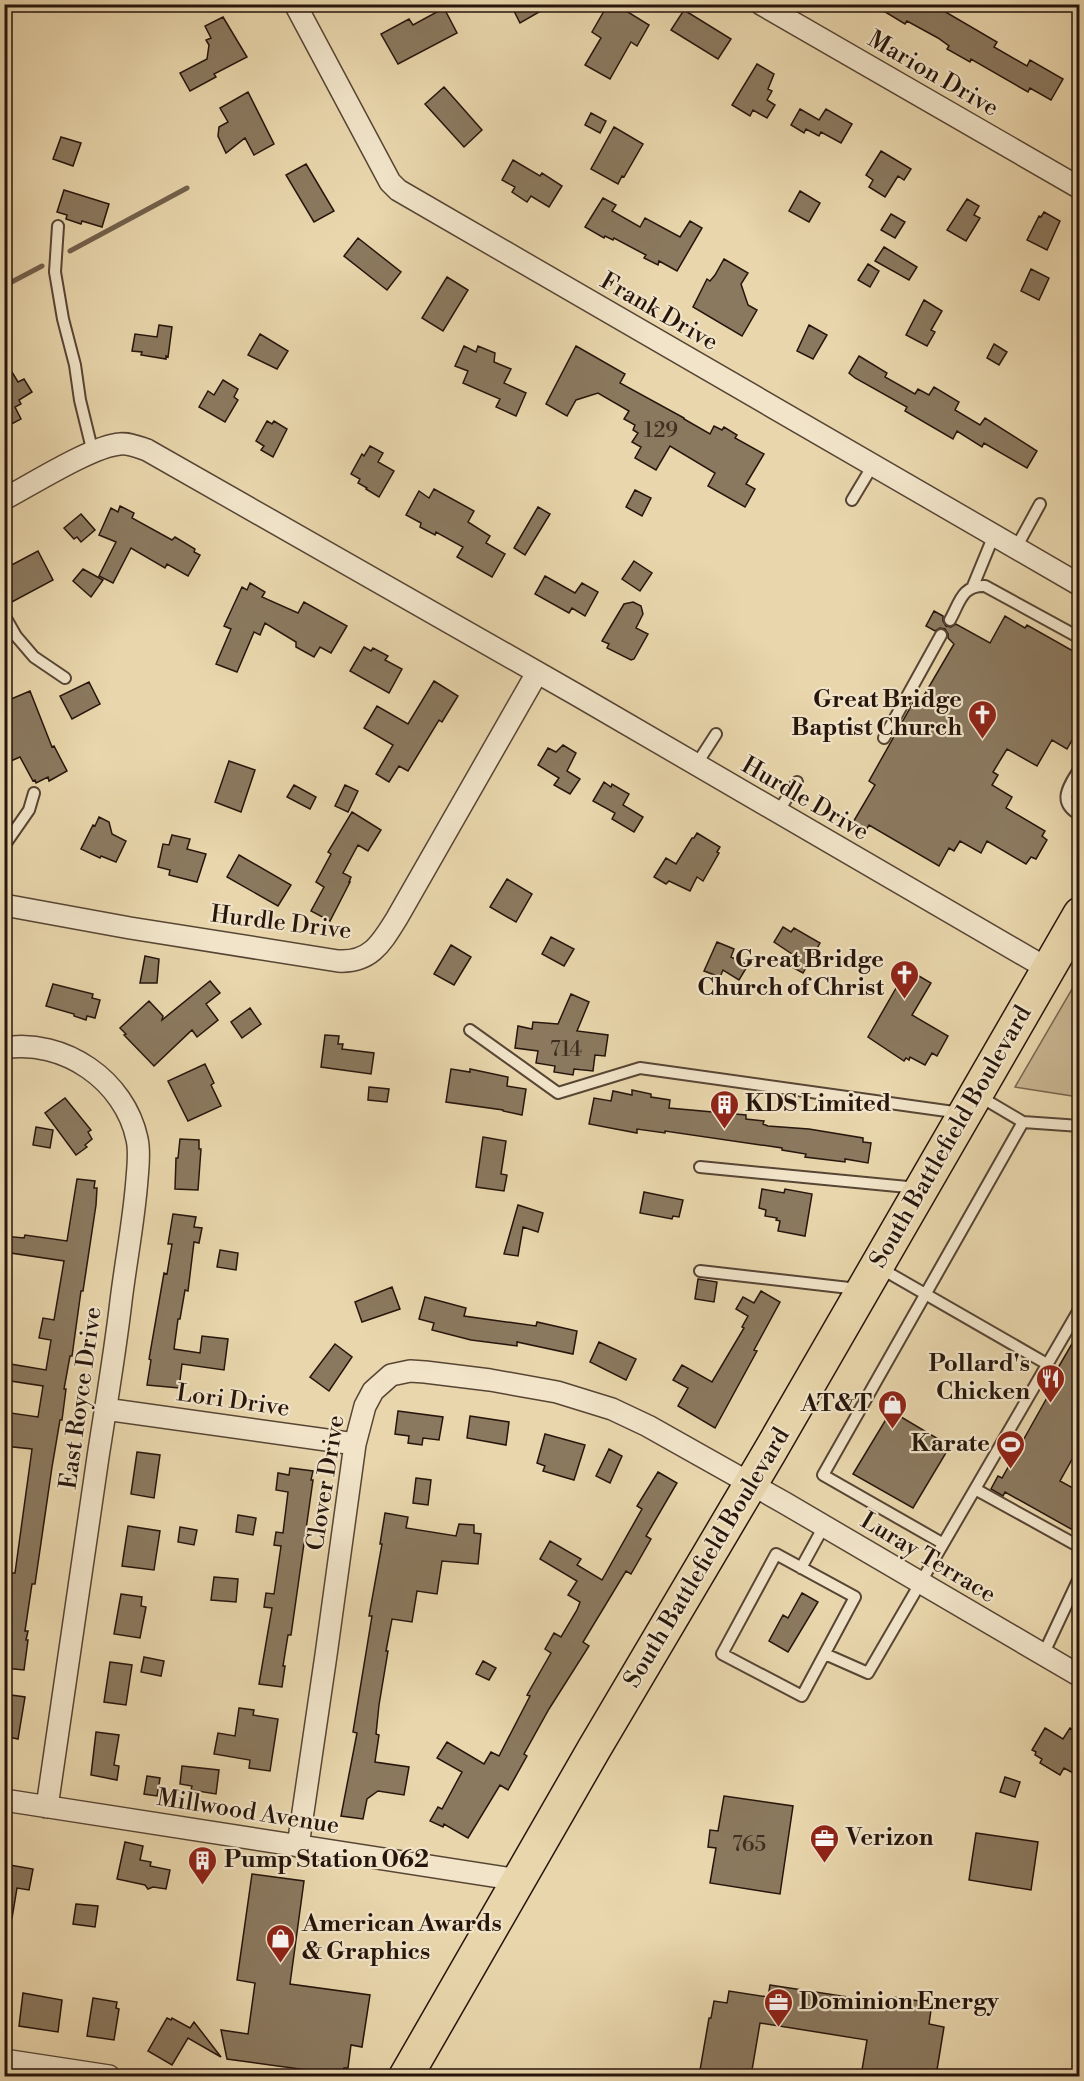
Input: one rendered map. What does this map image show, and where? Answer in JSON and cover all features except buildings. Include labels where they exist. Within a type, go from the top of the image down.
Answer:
[{"type":"main road","name":"South Battlefield Boulevard","points":[[406,2076],[1080,914]]},
{"type":"street","name":"Frank Drive","points":[[295,4],[374,154],[390,182],[398,190],[1080,585]]},
{"type":"street","name":"Marion Drive","points":[[761,4],[1080,188]]},
{"type":"street","name":"Hurdle Drive","points":[[4,499],[112,445],[122,444],[147,450],[1048,969]]},
{"type":"street","name":"Hurdle Drive","points":[[4,905],[130,928],[338,961],[359,960],[376,948],[398,918],[537,673]]},
{"type":"street","name":"East Royce Drive","points":[[4,1048],[38,1049],[64,1055],[86,1065],[98,1074],[116,1093],[132,1122],[139,1155],[136,1198],[47,1807]]},
{"type":"street","name":"Clover Drive","points":[[298,1846],[355,1444],[365,1406],[380,1384],[391,1375],[410,1371],[425,1372],[490,1380],[556,1392],[612,1409],[648,1426],[751,1484]]},
{"type":"street","name":"Lori Drive","points":[[105,1409],[355,1444]]},
{"type":"street","name":"Luray Terrace","points":[[751,1484],[1080,1676]]},
{"type":"street","name":"Millwood Avenue","points":[[4,1800],[519,1880]]},
{"type":"street","points":[[4,2060],[109,2076]]},
{"type":"lane","points":[[58,226],[55,272],[63,319],[75,364],[80,400],[93,453]]},
{"type":"lane","points":[[852,500],[873,465]]},
{"type":"lane","points":[[1016,548],[1040,504]]},
{"type":"lane","points":[[974,586],[994,535]]},
{"type":"lane","points":[[950,620],[967,589],[974,586],[985,586],[1080,638]]},
{"type":"lane","points":[[4,615],[16,636],[33,657],[65,678]]},
{"type":"lane","points":[[884,738],[941,635]]},
{"type":"lane","points":[[696,765],[716,734]]},
{"type":"lane","points":[[1080,768],[1066,793],[1066,803],[1072,811],[1080,815]]},
{"type":"lane","points":[[778,812],[797,782]]},
{"type":"lane","points":[[4,846],[29,810],[34,794]]},
{"type":"lane","points":[[470,1030],[558,1093],[640,1068],[970,1104],[1023,1122],[1080,1126]]},
{"type":"lane","points":[[942,1543],[823,1474],[1023,1122]]},
{"type":"lane","points":[[700,1167],[922,1188]]},
{"type":"lane","points":[[700,1271],[870,1278],[924,1294],[1047,1364]]},
{"type":"lane","points":[[825,1654],[868,1673],[1080,1308]]},
{"type":"lane","points":[[975,1489],[1080,1547]]},
{"type":"lane","points":[[801,1568],[824,1526]]},
{"type":"lane","points":[[776,1554],[801,1568],[855,1597],[802,1696],[722,1654],[776,1554]]},
{"type":"lane","points":[[1043,1655],[1080,1576]]},
{"type":"shaded area","points":[[1079,977],[1079,1097],[1015,1087]]},
{"type":"waterway","points":[[70,251],[187,188]]},
{"type":"waterway","points":[[4,286],[42,266]]},
{"type":"place","name":"Great Bridge Baptist Church","points":[[983,740]]},
{"type":"place","name":"Great Bridge Church of Christ","points":[[905,1000]]},
{"type":"place","name":"KDS Limited","points":[[724,1130]]},
{"type":"place","name":"Pollard's Chicken","points":[[1051,1404]]},
{"type":"place","name":"AT&T","points":[[893,1430]]},
{"type":"place","name":"Karate","points":[[1011,1470]]},
{"type":"place","name":"Verizon","points":[[825,1864]]},
{"type":"place","name":"Pump Station 062","points":[[203,1886]]},
{"type":"place","name":"American Awards & Graphics","points":[[281,1964]]},
{"type":"place","name":"Dominion Energy","points":[[778,2028]]}]
